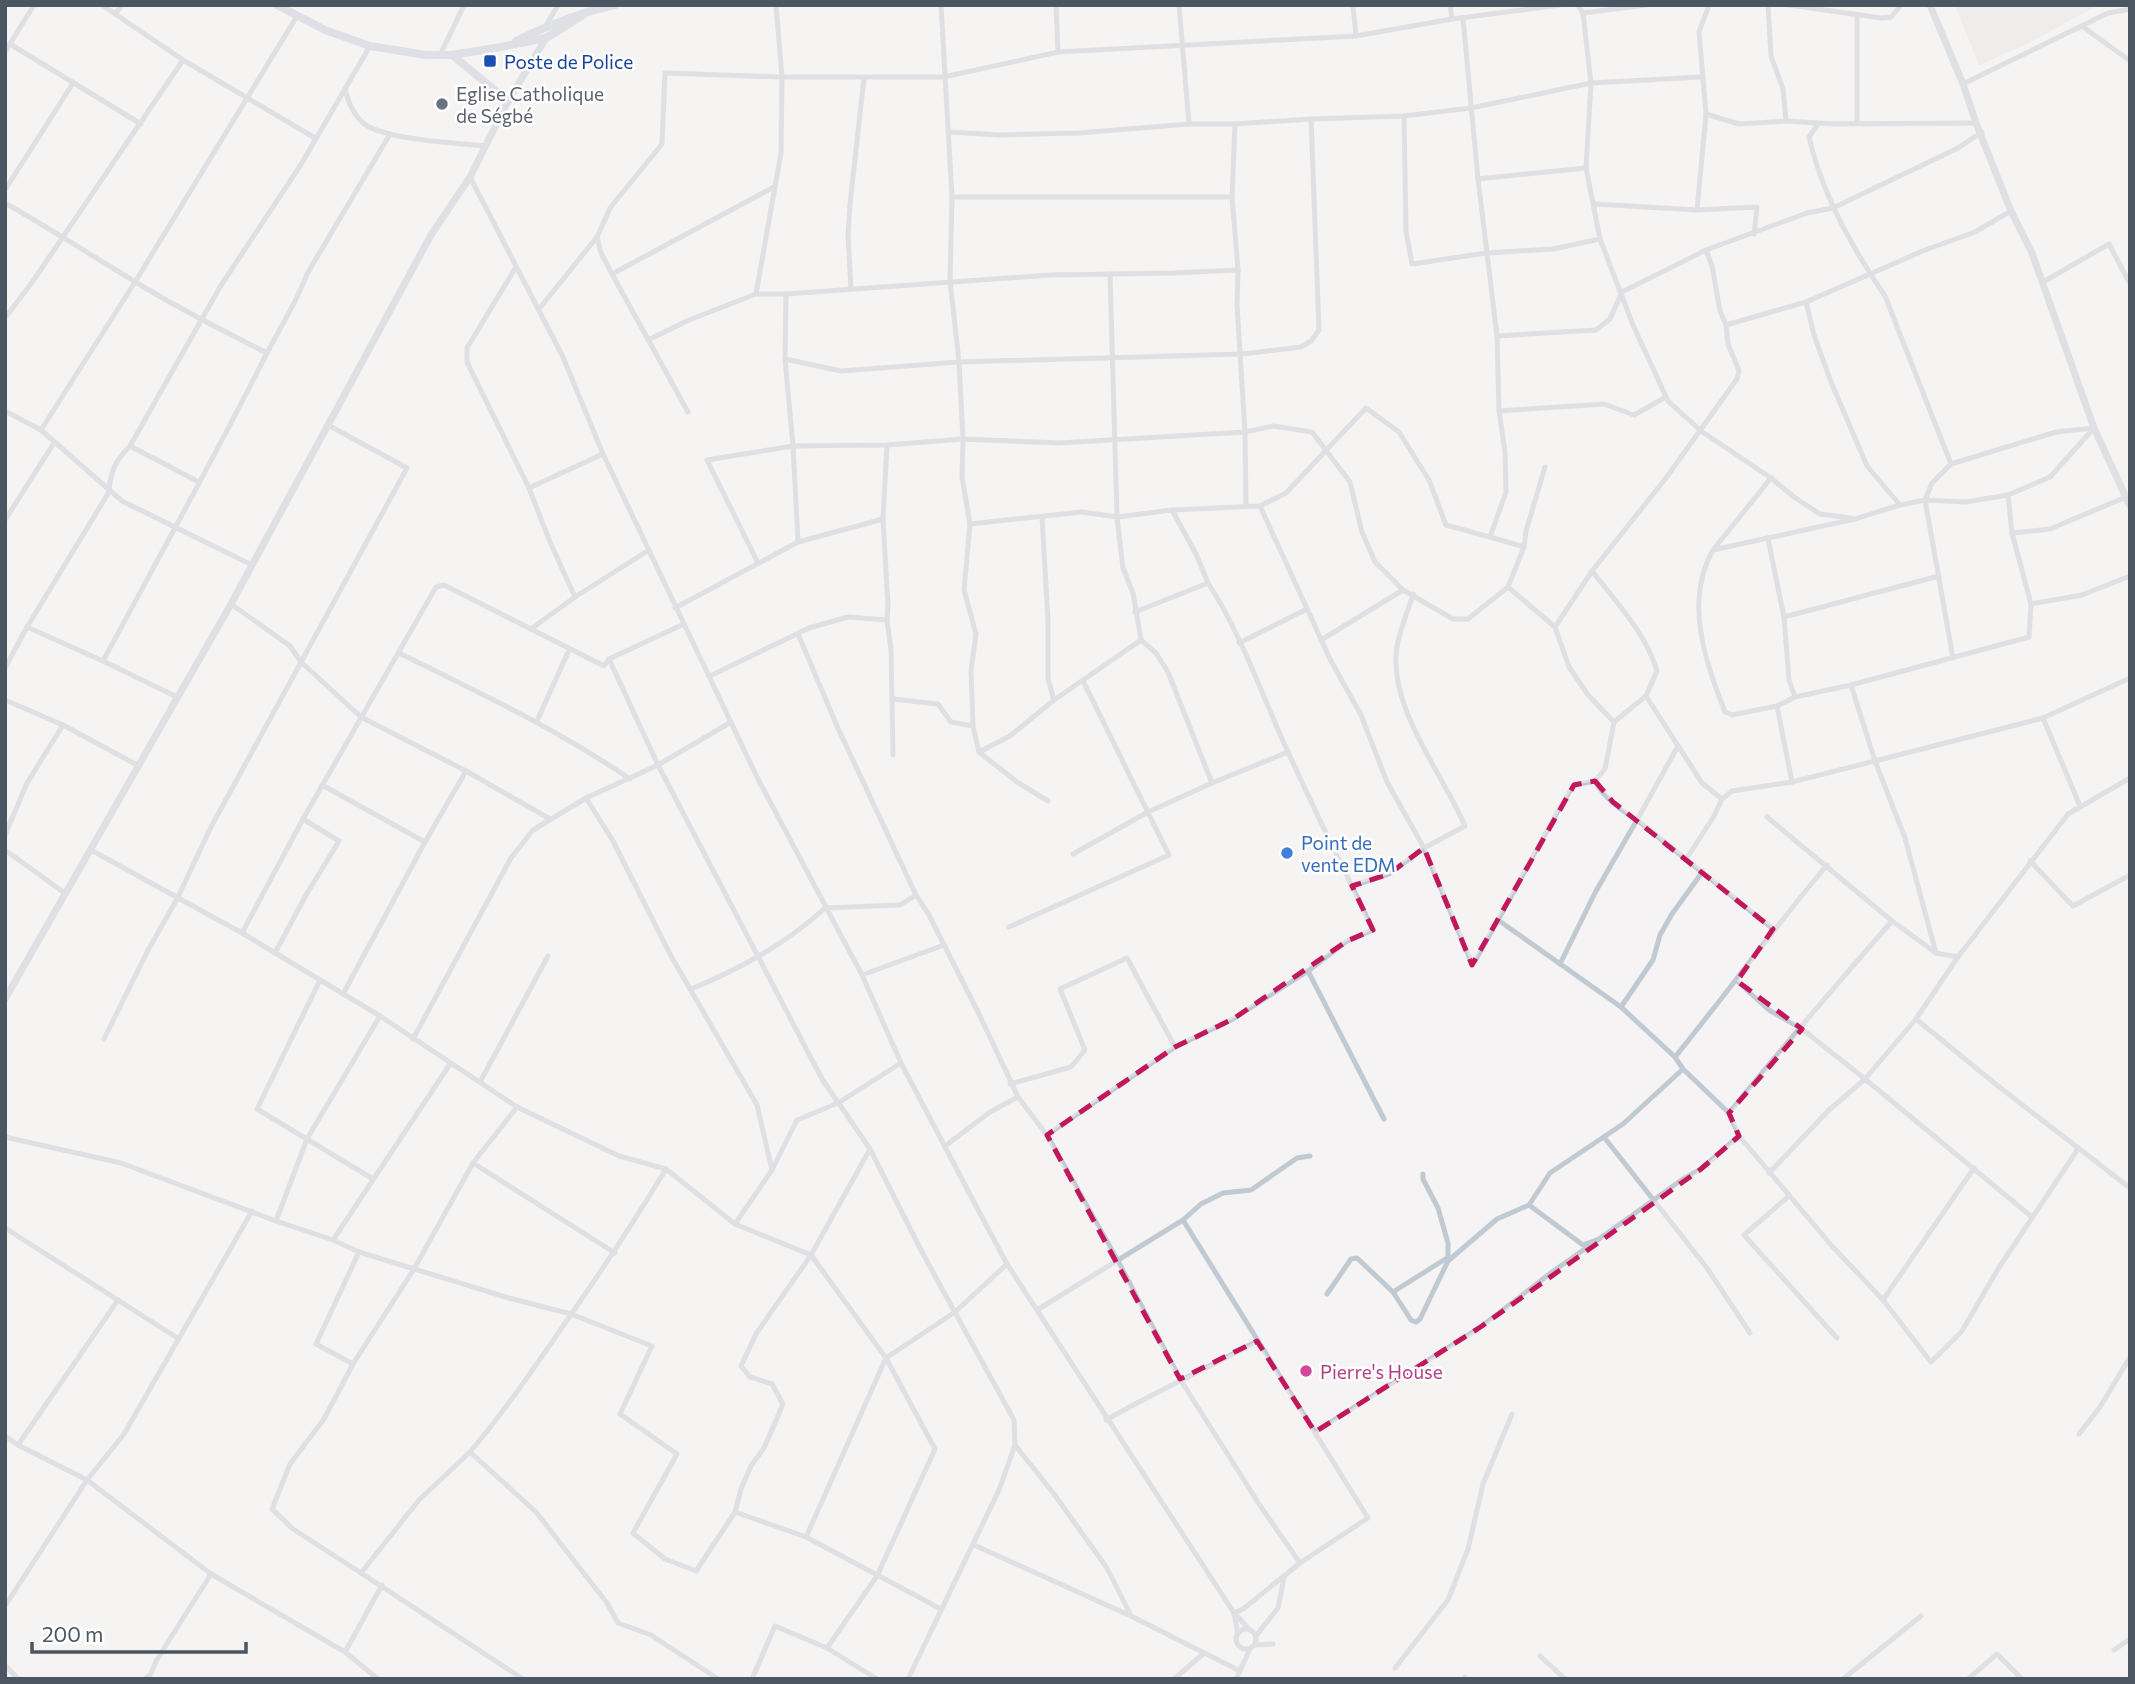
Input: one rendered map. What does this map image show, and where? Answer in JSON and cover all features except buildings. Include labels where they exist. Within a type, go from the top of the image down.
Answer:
[{"type":"main road","points":[[506,47],[544,27],[615,5]]},
{"type":"main road","points":[[282,7],[297,16],[370,46],[425,55],[452,55],[546,38],[583,15]]},
{"type":"main road","points":[[452,55],[508,101]]},
{"type":"street","points":[[5,52],[34,5]]},
{"type":"street","points":[[102,5],[247,100],[315,138]]},
{"type":"street","points":[[116,14],[122,5]]},
{"type":"street","points":[[440,55],[464,5]]},
{"type":"street","points":[[544,27],[558,5]]},
{"type":"street","points":[[756,294],[781,153],[782,77],[776,5]]},
{"type":"street","points":[[941,5],[952,197],[950,281],[964,439],[962,477],[970,524],[964,590],[976,634],[971,670],[973,726],[979,752],[1017,782],[1048,801]]},
{"type":"street","points":[[1056,5],[1058,52]]},
{"type":"street","points":[[1179,5],[1189,124]]},
{"type":"street","points":[[1353,5],[1356,36]]},
{"type":"street","points":[[1450,5],[1452,19]]},
{"type":"street","points":[[538,309],[597,237],[610,208],[662,144],[665,73],[782,77],[944,77],[1058,52],[1356,36],[1452,19],[1560,5]]},
{"type":"street","points":[[1578,5],[1583,13],[1591,83],[1586,169],[1600,239],[1633,325],[1666,397],[1701,431],[1820,514],[1855,519]]},
{"type":"street","points":[[1583,13],[1646,5]]},
{"type":"street","points":[[1697,210],[1706,114],[1699,32],[1709,5]]},
{"type":"street","points":[[1768,5],[1771,56],[1783,89],[1786,121]]},
{"type":"street","points":[[1789,5],[1857,16],[1891,17],[1901,5]]},
{"type":"street","points":[[1930,5],[1964,83],[1976,123],[1982,132],[2011,211],[2043,282],[2094,428],[2130,506]]},
{"type":"street","points":[[2108,13],[2112,5]]},
{"type":"street","points":[[1964,83],[2108,13],[2130,9]]},
{"type":"street","points":[[41,430],[135,282],[297,16]]},
{"type":"street","points":[[1857,16],[1857,123]]},
{"type":"street","points":[[1463,18],[1478,179],[1497,336],[1499,411],[1505,452],[1506,492],[1490,537]]},
{"type":"street","points":[[2082,26],[2130,61]]},
{"type":"street","points":[[5,999],[232,604],[432,235],[470,177],[508,101],[546,38]]},
{"type":"street","points":[[10,44],[141,124]]},
{"type":"street","points":[[5,668],[109,492],[110,472],[118,457],[130,446],[220,286],[300,166],[370,46]]},
{"type":"street","points":[[5,318],[183,60]]},
{"type":"street","points":[[949,132],[1000,135],[1079,133],[1189,124],[1404,116],[1471,108],[1591,83],[1701,77]]},
{"type":"street","points":[[851,289],[848,235],[864,78]]},
{"type":"street","points":[[5,190],[73,83]]},
{"type":"street","points":[[345,89],[350,106],[364,124],[390,134],[487,146]]},
{"type":"street","points":[[1706,114],[1739,124],[1786,121],[1818,124],[1976,123]]},
{"type":"street","points":[[1404,116],[1406,231],[1412,264],[1486,253],[1553,249],[1600,239]]},
{"type":"street","points":[[785,359],[841,371],[959,362],[1242,354],[1301,347],[1311,341],[1320,330],[1311,119]]},
{"type":"street","points":[[1235,124],[1231,197],[1238,270],[1237,305],[1242,354],[1246,506]]},
{"type":"street","points":[[1818,124],[1809,137],[1833,208],[1870,275],[1885,296],[1951,464]]},
{"type":"street","points":[[1497,336],[1596,330],[1610,318],[1622,292],[1706,250],[1807,213],[1833,208],[1958,148],[1982,132]]},
{"type":"street","points":[[103,661],[237,415],[300,294],[307,274],[390,134]]},
{"type":"street","points":[[1478,179],[1586,169]]},
{"type":"street","points":[[470,177],[563,358],[603,454],[731,722],[862,975],[901,1063],[1007,1264],[1234,1613],[1256,1636]]},
{"type":"street","points":[[612,274],[774,187]]},
{"type":"street","points":[[952,197],[1231,197]]},
{"type":"street","points":[[5,202],[135,282],[267,353]]},
{"type":"street","points":[[1595,204],[1697,210],[1757,207],[1754,234]]},
{"type":"street","points":[[1726,325],[1806,302],[1925,250],[1975,232],[2011,211]]},
{"type":"street","points":[[597,237],[601,253],[688,411]]},
{"type":"street","points":[[2043,282],[2109,244],[2130,282]]},
{"type":"street","points":[[1555,627],[1592,571],[1701,431],[1737,379],[1739,372],[1728,344],[1726,325],[1720,311],[1706,250]]},
{"type":"street","points":[[516,267],[467,348],[467,362],[529,488],[575,597]]},
{"type":"street","points":[[648,340],[689,320],[756,294],[950,281],[1238,270]]},
{"type":"street","points":[[1110,274],[1117,516],[1123,568],[1133,593],[1141,640],[1156,653],[1168,672],[1212,783]]},
{"type":"street","points":[[786,294],[785,359],[793,446],[797,542]]},
{"type":"street","points":[[1806,302],[1814,335],[1831,382],[1867,466],[1900,505]]},
{"type":"street","points":[[1499,411],[1604,404],[1634,415],[1666,397]]},
{"type":"street","points":[[970,524],[1082,512],[1117,516],[1172,510],[1260,506],[1286,493],[1366,408],[1399,432],[1429,480],[1446,525],[1524,547]]},
{"type":"street","points":[[5,411],[41,430],[109,492],[175,528],[253,565]]},
{"type":"street","points":[[104,1039],[211,827],[407,468],[328,425]]},
{"type":"street","points":[[758,563],[707,460],[793,446],[887,446],[964,439],[1059,443],[1245,432],[1273,426],[1312,432],[1350,482],[1362,532],[1375,562],[1403,590],[1453,620],[1468,619],[1508,587],[1524,547],[1526,531],[1545,467]]},
{"type":"street","points":[[1953,657],[1925,500],[1932,483],[1951,464],[2056,432],[2094,428]]},
{"type":"street","points":[[1713,550],[1855,519],[1925,500],[1966,502],[2008,495],[2050,477],[2094,428]]},
{"type":"street","points":[[5,520],[54,443]]},
{"type":"street","points":[[130,446],[199,482]]},
{"type":"street","points":[[887,446],[883,519],[893,699],[892,755]]},
{"type":"street","points":[[529,488],[603,454]]},
{"type":"street","points":[[1770,478],[1713,550],[1700,580],[1700,631],[1705,659],[1725,712],[1732,715],[1777,706],[1795,697],[1851,685],[2029,637],[2031,604],[2012,533],[2008,495]]},
{"type":"street","points":[[2012,533],[2050,530],[2126,497]]},
{"type":"street","points":[[1260,506],[1321,640],[1361,715],[1387,782],[1424,848],[1470,959],[1475,961],[1558,809],[1574,785],[1595,781],[1605,769],[1614,722],[1646,696],[1657,671],[1654,659],[1637,628],[1592,571]]},
{"type":"street","points":[[1047,1135],[1175,1047],[1233,1019],[1308,971],[1347,941],[1373,930],[1219,600],[1172,510]]},
{"type":"street","points":[[1042,517],[1048,621],[1048,679],[1054,700]]},
{"type":"street","points":[[675,608],[797,542],[883,519]]},
{"type":"street","points":[[1768,539],[1784,617],[1789,680],[1795,697]]},
{"type":"street","points":[[531,629],[575,597],[649,550]]},
{"type":"street","points":[[1784,617],[1939,576]]},
{"type":"street","points":[[2031,604],[2082,595],[2130,576]]},
{"type":"street","points":[[1135,612],[1208,583]]},
{"type":"street","points":[[242,933],[322,785],[438,585],[444,585],[604,666],[609,659],[684,624]]},
{"type":"street","points":[[1508,587],[1555,627],[1569,667],[1594,702],[1614,722]]},
{"type":"street","points":[[1321,640],[1403,590]]},
{"type":"street","points":[[1352,886],[1389,874],[1424,848],[1465,826],[1454,799],[1440,782],[1426,755],[1399,689],[1396,648],[1413,594]]},
{"type":"street","points":[[232,604],[290,646],[301,662],[361,716],[467,771],[550,819]]},
{"type":"street","points":[[1239,643],[1307,609]]},
{"type":"street","points":[[710,676],[809,628],[848,617],[887,620]]},
{"type":"street","points":[[27,627],[177,697]]},
{"type":"street","points":[[798,634],[837,726],[916,895],[979,1014],[1010,1084],[1047,1135],[1180,1379],[1300,1563]]},
{"type":"street","points":[[979,752],[1010,736],[1054,700],[1141,640]]},
{"type":"street","points":[[537,721],[569,650]]},
{"type":"street","points":[[400,653],[537,721],[583,747],[630,779]]},
{"type":"street","points":[[609,659],[658,765],[822,1079],[870,1149],[1014,1420],[1015,1445],[999,1490],[908,1679]]},
{"type":"street","points":[[1687,858],[1722,799],[1732,791],[1792,782],[2043,718],[2130,678]]},
{"type":"street","points":[[1009,927],[1168,855],[1083,681]]},
{"type":"street","points":[[1851,685],[1875,761],[1905,838],[1936,953]]},
{"type":"street","points":[[1646,696],[1702,783],[1722,799]]},
{"type":"street","points":[[893,699],[938,704],[951,722],[973,726]]},
{"type":"street","points":[[5,700],[63,725],[139,766]]},
{"type":"street","points":[[1777,706],[1792,782]]},
{"type":"street","points":[[2043,718],[2080,806]]},
{"type":"street","points":[[413,1039],[515,851],[533,830],[586,798],[658,765],[731,722]]},
{"type":"street","points":[[5,835],[27,783],[63,725]]},
{"type":"street","points":[[1560,964],[1596,891],[1678,746]]},
{"type":"street","points":[[1073,854],[1148,812],[1288,751]]},
{"type":"street","points":[[342,994],[467,771]]},
{"type":"street","points":[[1769,1173],[1828,1111],[1865,1079],[1916,1019],[1958,957],[2068,814],[2130,778]]},
{"type":"street","points":[[1595,781],[1600,791],[1613,802],[1687,858],[1773,929]]},
{"type":"street","points":[[322,785],[425,842]]},
{"type":"street","points":[[586,798],[613,841],[665,944],[757,1105],[772,1170]]},
{"type":"street","points":[[1767,817],[1892,921],[1936,953],[1958,957]]},
{"type":"street","points":[[275,953],[339,841],[303,819]]},
{"type":"street","points":[[5,850],[65,894]]},
{"type":"street","points":[[91,850],[242,933],[380,1016],[517,1107],[619,1156],[666,1169],[735,1224],[811,1255],[886,1358],[935,1448],[877,1576],[827,1648]]},
{"type":"street","points":[[2030,861],[2073,906],[2130,875]]},
{"type":"street","points":[[1675,1057],[1737,981],[1773,929],[1827,865]]},
{"type":"street","points":[[1620,1007],[1636,980],[1653,960],[1660,935],[1672,914],[1703,871]]},
{"type":"street","points":[[691,989],[760,957],[808,924],[825,908],[900,905],[916,895]]},
{"type":"street","points":[[1498,920],[1620,1007],[1675,1057],[1683,1069],[1729,1114],[1739,1136],[1769,1173],[1883,1300],[1931,1363],[1962,1331],[1998,1269],[2078,1149]]},
{"type":"street","points":[[1729,1114],[1832,988],[1892,921]]},
{"type":"street","points":[[862,975],[944,945]]},
{"type":"street","points":[[480,1082],[548,956]]},
{"type":"street","points":[[1010,1084],[1075,1063],[1086,1050],[1060,989],[1128,958],[1175,1047]]},
{"type":"street","points":[[1308,971],[1384,1119]]},
{"type":"street","points":[[320,980],[257,1109],[373,1180]]},
{"type":"street","points":[[1737,981],[1769,1010],[1801,1029],[1865,1079],[2032,1217]]},
{"type":"street","points":[[276,1221],[307,1139],[380,1016]]},
{"type":"street","points":[[1916,1019],[2130,1188]]},
{"type":"street","points":[[735,1224],[772,1170],[797,1121],[838,1103],[901,1063]]},
{"type":"street","points":[[333,1240],[450,1064]]},
{"type":"street","points":[[1393,1292],[1448,1260],[1497,1219],[1529,1205],[1550,1173],[1643,1108],[1683,1069]]},
{"type":"street","points":[[945,1146],[990,1112],[1018,1097]]},
{"type":"street","points":[[517,1107],[473,1163],[414,1269],[353,1364],[324,1419],[290,1464],[272,1509],[293,1529],[382,1585],[512,1676],[523,1679]]},
{"type":"street","points":[[1315,1432],[1482,1325],[1552,1272],[1701,1169],[1739,1136]]},
{"type":"street","points":[[5,1137],[121,1163],[333,1240],[359,1252],[571,1314],[652,1346],[620,1414],[677,1454],[633,1533],[665,1559],[696,1570],[735,1512],[751,1466],[764,1448],[783,1404],[772,1384],[750,1377],[741,1366],[756,1334],[811,1255],[870,1149]]},
{"type":"street","points":[[1604,1137],[1707,1268],[1750,1334]]},
{"type":"street","points":[[1037,1310],[1183,1220],[1201,1204],[1223,1193],[1251,1190],[1297,1158],[1310,1156]]},
{"type":"street","points":[[473,1163],[615,1253]]},
{"type":"street","points":[[1883,1300],[1974,1168]]},
{"type":"street","points":[[361,1573],[419,1500],[470,1452],[495,1422],[615,1253],[666,1169]]},
{"type":"street","points":[[1327,1294],[1351,1259],[1357,1258],[1393,1292],[1411,1320],[1420,1320],[1448,1260],[1448,1243],[1438,1208],[1423,1174]]},
{"type":"street","points":[[1789,1196],[1744,1235],[1837,1338]]},
{"type":"street","points":[[1529,1205],[1583,1245],[1599,1239]]},
{"type":"street","points":[[5,1606],[87,1480],[124,1434],[252,1211]]},
{"type":"street","points":[[1183,1220],[1368,1518],[1300,1563],[1243,1609],[1234,1613]]},
{"type":"street","points":[[5,1228],[179,1339]]},
{"type":"street","points":[[353,1364],[316,1343],[359,1252]]},
{"type":"street","points":[[806,1537],[886,1358],[955,1312],[1007,1264]]},
{"type":"street","points":[[18,1445],[118,1300]]},
{"type":"street","points":[[1106,1420],[1257,1341]]},
{"type":"street","points":[[2079,1434],[2100,1407],[2130,1357]]},
{"type":"street","points":[[1395,1668],[1448,1600],[1468,1549],[1483,1485],[1512,1414]]},
{"type":"street","points":[[5,1436],[87,1480],[211,1574],[345,1652],[378,1679]]},
{"type":"street","points":[[1015,1445],[1107,1568],[1131,1616]]},
{"type":"street","points":[[470,1452],[536,1512],[607,1603],[618,1623],[651,1635],[718,1679]]},
{"type":"street","points":[[735,1512],[806,1537],[941,1609]]},
{"type":"street","points":[[974,1545],[1131,1616],[1239,1674]]},
{"type":"street","points":[[145,1679],[211,1574]]},
{"type":"street","points":[[1239,1674],[1256,1636],[1278,1608],[1284,1577]]},
{"type":"street","points":[[345,1652],[382,1585]]},
{"type":"street","points":[[1234,1613],[1238,1634],[1236,1640],[1241,1648],[1239,1674]]},
{"type":"street","points":[[1843,1679],[1921,1616]]},
{"type":"street","points":[[752,1679],[775,1626],[827,1648],[877,1679]]},
{"type":"street","points":[[1238,1634],[1249,1629]]},
{"type":"street","points":[[2114,1650],[2130,1639]]},
{"type":"street","points":[[1241,1648],[1273,1644]]},
{"type":"street","points":[[1174,1679],[1203,1654]]},
{"type":"street","points":[[1968,1679],[1997,1654],[2021,1679]]},
{"type":"street","points":[[1540,1656],[1565,1679]]},
{"type":"street","points":[[5,1665],[18,1679]]},
{"type":"highlighted area","points":[[1595,781],[1613,802],[1773,929],[1737,981],[1802,1029],[1729,1113],[1739,1136],[1701,1169],[1482,1326],[1315,1432],[1257,1341],[1180,1379],[1047,1135],[1175,1047],[1233,1019],[1347,941],[1373,930],[1352,886],[1389,874],[1424,848],[1472,965],[1574,785]]},
{"type":"shaded area","points":[[1955,5],[2098,5],[2029,43],[1979,65]]},
{"type":"place","name":"Poste de Police","points":[[490,61]]},
{"type":"place","name":"Eglise Catholique de Ségbé","points":[[442,104]]},
{"type":"place","name":"Point de vente EDM","points":[[1287,853]]},
{"type":"place","name":"Pierre's House","points":[[1306,1371]]}]
